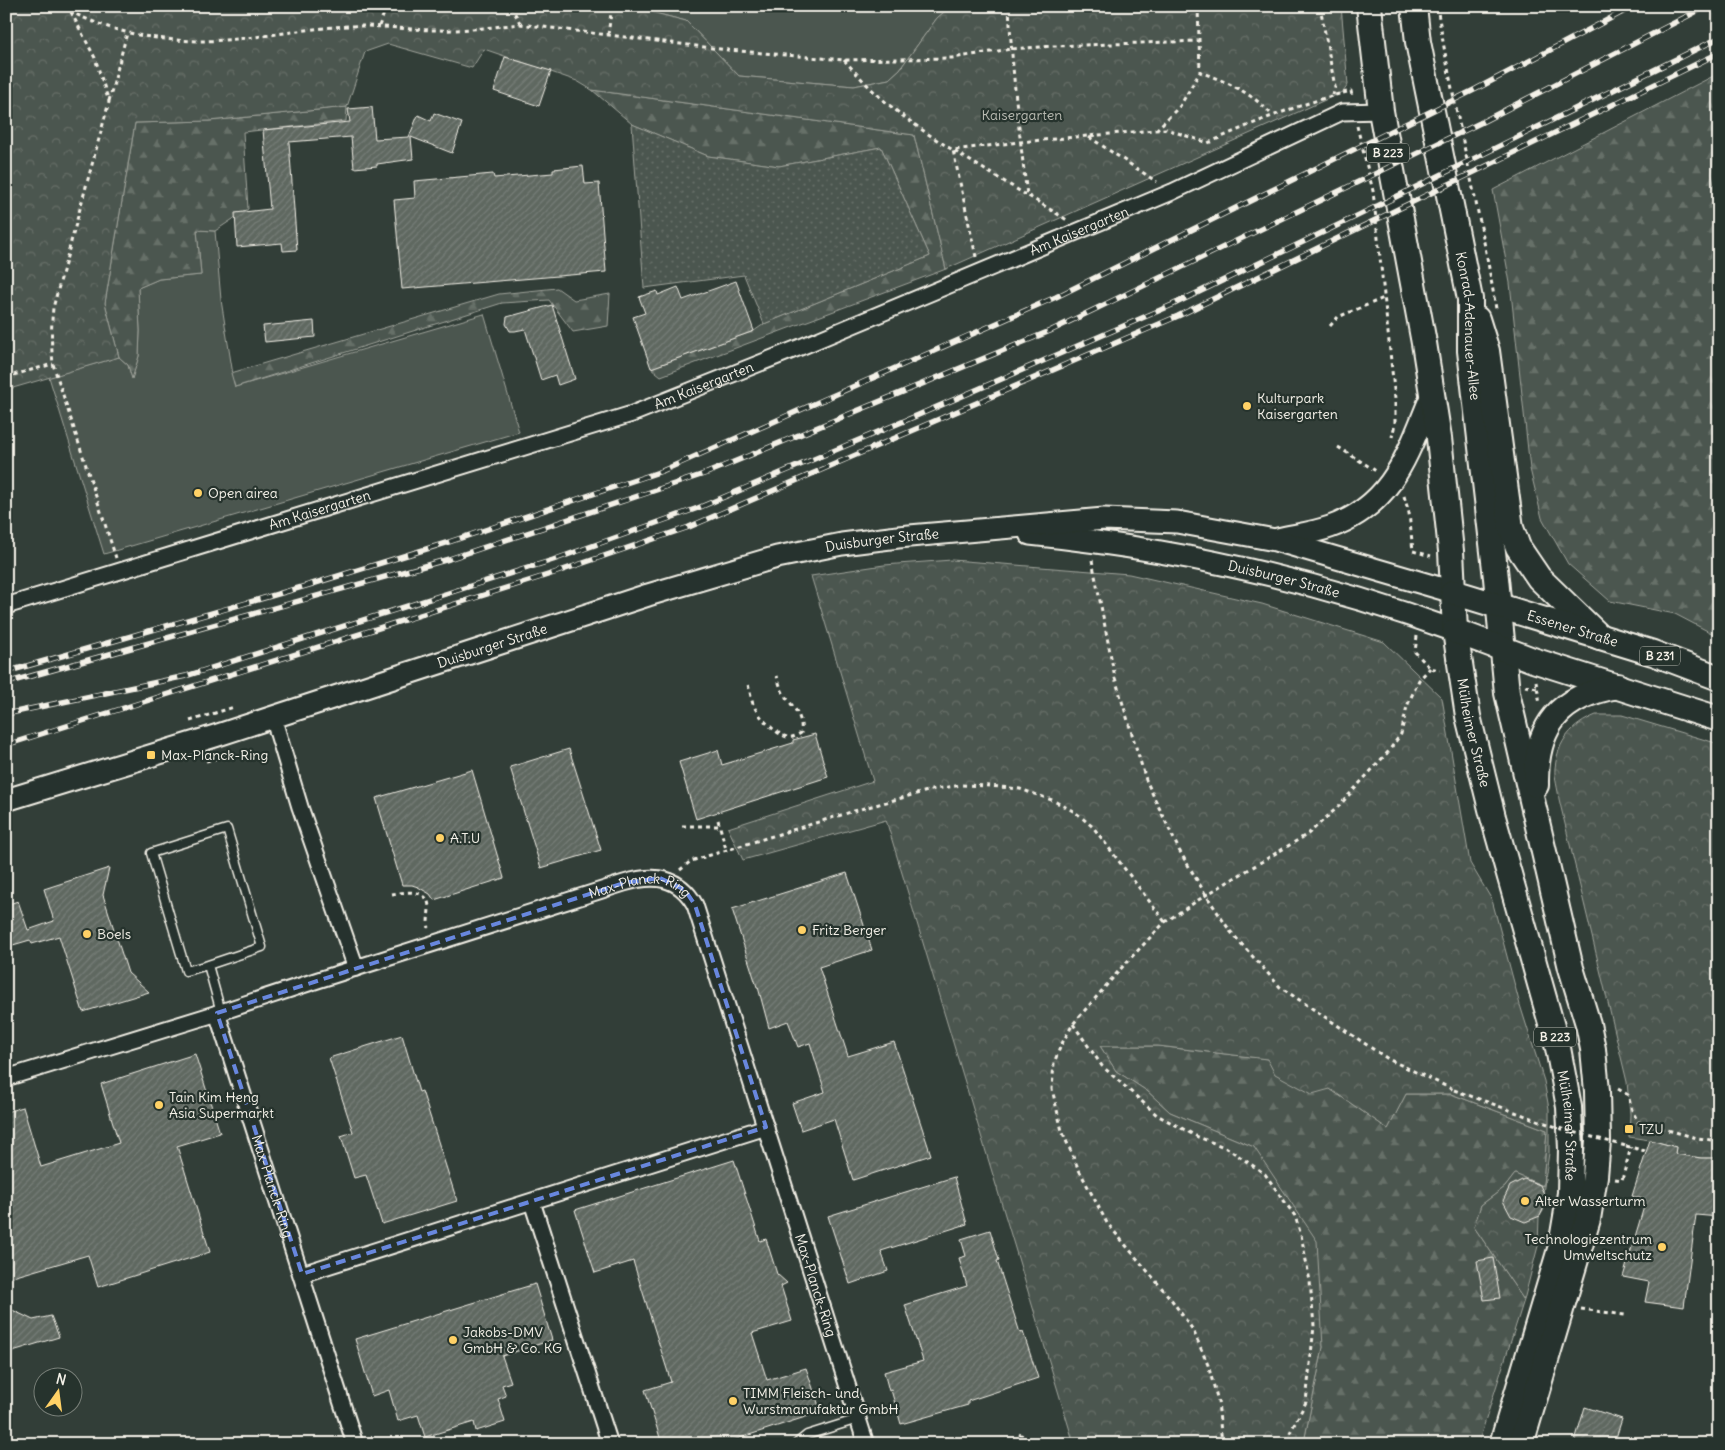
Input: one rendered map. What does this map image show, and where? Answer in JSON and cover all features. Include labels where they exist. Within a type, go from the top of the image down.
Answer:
[{"type":"main road","name":"B 223","points":[[1369,6],[1380,111],[1424,343],[1439,438],[1451,551],[1455,631]]},
{"type":"main road","name":"Konrad-Adenauer-Allee","points":[[1414,6],[1418,42],[1470,299],[1470,351],[1502,648]]},
{"type":"main road","points":[[1470,299],[1487,351],[1512,528],[1518,547],[1539,578],[1600,637]]},
{"type":"main road","points":[[1275,540],[1331,526],[1350,518],[1378,497],[1401,468],[1432,394]]},
{"type":"main road","name":"Duisburger Straße","points":[[6,800],[273,717],[648,595],[777,557],[806,550],[870,540],[1080,520],[1121,519],[1176,522],[1275,540],[1453,592]]},
{"type":"main road","name":"Duisburger Straße","points":[[987,530],[1088,540],[1259,571],[1418,617],[1455,631]]},
{"type":"main road","name":"Essener Straße","points":[[1453,592],[1653,653],[1719,678]]},
{"type":"main road","points":[[1455,631],[1719,719]]},
{"type":"main road","name":"Mülheimer Straße","points":[[1455,631],[1476,752],[1558,1048],[1569,1108],[1571,1149],[1570,1193],[1565,1228],[1546,1300],[1502,1444]]},
{"type":"main road","name":"Mülheimer Straße","points":[[1502,648],[1506,693],[1571,968],[1588,1024],[1593,1049],[1597,1091],[1598,1141],[1588,1219],[1521,1444]]},
{"type":"main road","points":[[1536,822],[1537,754],[1543,734],[1549,724],[1576,699],[1601,689],[1618,686]]},
{"type":"street","name":"Am Kaisergarten","points":[[6,606],[632,414],[803,346],[1172,192],[1342,112],[1380,111]]},
{"type":"street","points":[[273,717],[303,815],[356,968]]},
{"type":"street","name":"Max-Planck-Ring","points":[[6,1078],[219,1013],[630,881],[660,878],[669,880],[685,890],[695,905],[866,1444]]},
{"type":"street","name":"Max-Planck-Ring","points":[[219,1013],[355,1444]]},
{"type":"street","points":[[302,1274],[766,1127]]},
{"type":"street","points":[[532,1202],[610,1444]]},
{"type":"lane","points":[[227,829],[262,946],[208,965],[186,971],[150,853],[227,829]]},
{"type":"lane","points":[[208,965],[219,1013]]},
{"type":"lane","points":[[796,1444],[807,1435],[858,1419]]},
{"type":"path","points":[[64,6],[71,12],[100,24],[127,33],[156,38],[223,40],[328,28],[379,26],[447,30],[520,24],[771,54],[844,60],[952,58],[1011,49],[1054,46],[1199,41]]},
{"type":"path","points":[[379,26],[387,6]]},
{"type":"path","points":[[511,6],[520,24]]},
{"type":"path","points":[[608,35],[612,6]]},
{"type":"path","points":[[1009,6],[1011,49],[1027,195]]},
{"type":"path","points":[[1156,130],[1180,106],[1200,72],[1198,6]]},
{"type":"path","points":[[1320,6],[1335,87],[1333,95]]},
{"type":"path","points":[[71,12],[95,58],[109,102]]},
{"type":"path","points":[[120,570],[53,364],[51,330],[54,308],[127,33]]},
{"type":"path","points":[[844,60],[865,83],[912,123],[1082,230]]},
{"type":"path","points":[[1200,72],[1242,90],[1259,101],[1272,115]]},
{"type":"path","points":[[954,150],[1156,130],[1174,131],[1208,142],[1272,115],[1351,91],[1372,191],[1395,399],[1395,424],[1391,445]]},
{"type":"path","points":[[1088,136],[1172,192]]},
{"type":"path","points":[[954,150],[979,272]]},
{"type":"path","points":[[1330,326],[1338,317],[1384,298]]},
{"type":"path","points":[[6,377],[53,364]]},
{"type":"path","points":[[1338,447],[1380,474],[1376,477]]},
{"type":"path","points":[[1088,540],[1115,678],[1146,780],[1179,850],[1206,894],[1230,930],[1280,987],[1388,1059],[1454,1090],[1562,1129],[1645,1151]]},
{"type":"path","points":[[1222,1444],[1218,1401],[1208,1365],[1193,1330],[1171,1300],[1107,1223],[1078,1168],[1062,1131],[1052,1089],[1054,1064],[1060,1045],[1074,1024],[1124,965],[1165,922],[1206,894],[1308,834],[1338,807],[1388,752],[1401,734],[1407,706],[1419,680],[1430,668]]},
{"type":"path","points":[[748,685],[753,706],[762,717],[775,731],[787,737],[795,737],[801,733],[802,725],[799,714],[784,694],[777,676]]},
{"type":"path","points":[[669,880],[691,861],[864,808],[935,789],[962,785],[990,786],[1020,789],[1052,800],[1074,812],[1093,827],[1165,922]]},
{"type":"path","points":[[718,820],[726,849]]},
{"type":"path","points":[[682,826],[719,826]]},
{"type":"path","points":[[392,894],[412,891],[424,897],[429,904],[427,923],[434,944]]},
{"type":"path","points":[[1074,1024],[1102,1066],[1157,1115],[1198,1137],[1227,1148],[1265,1174],[1295,1216],[1301,1235],[1310,1281],[1314,1326],[1306,1402],[1284,1444]]},
{"type":"path","points":[[1597,1091],[1618,1089],[1628,1095],[1638,1122],[1697,1138],[1719,1141]]},
{"type":"path","points":[[1622,1180],[1631,1147]]},
{"type":"path","points":[[1563,1306],[1625,1315]]},
{"type":"path","points":[[1019,1434],[1025,1437],[1027,1444]]},
{"type":"highlighted area","points":[[660,878],[685,890],[695,905],[766,1127],[302,1274],[217,1013],[624,883]]},
{"type":"green space","name":"Kaisergarten","points":[[6,6],[628,6],[686,21],[739,76],[854,86],[889,79],[900,69],[937,18],[951,6],[1341,6],[1348,85],[1343,92],[946,269],[914,135],[592,90],[577,81],[484,49],[472,68],[388,44],[365,52],[347,107],[209,121],[135,123],[105,303],[119,357],[6,390]]},
{"type":"green space","points":[[628,6],[951,6],[937,18],[900,69],[889,79],[854,86],[739,76],[686,21]]},
{"type":"green space","points":[[1719,73],[1719,109],[1712,174],[1719,215],[1719,637],[1675,614],[1610,601],[1568,564],[1542,518],[1530,469],[1510,283],[1493,190]]},
{"type":"green space","points":[[592,90],[914,135],[946,269],[661,376],[651,368],[754,331],[764,324],[930,256],[881,147],[779,166],[708,156],[632,124]]},
{"type":"green space","points":[[347,107],[346,121],[243,132],[248,209],[215,231],[197,230],[201,275],[159,279],[138,288],[139,356],[132,379],[128,365],[119,357],[105,303],[135,123],[209,121]]},
{"type":"green space","points":[[632,124],[708,156],[779,166],[881,147],[930,256],[764,324],[744,275],[644,288]]},
{"type":"green space","name":"Open airea","points":[[197,230],[215,231],[221,300],[235,387],[484,314],[519,432],[104,554],[49,377],[119,357],[128,365],[132,378],[139,356],[138,288],[159,279],[201,275]]},
{"type":"green space","points":[[557,288],[574,300],[610,294],[608,326],[573,332],[549,300],[502,303],[235,387],[231,373],[499,294]]},
{"type":"green space","points":[[952,560],[1129,574],[1262,604],[1384,642],[1442,698],[1470,863],[1492,900],[1520,1005],[1544,1081],[1549,1109],[1549,1153],[1543,1193],[1543,1211],[1539,1217],[1538,1246],[1524,1300],[1474,1227],[1481,1205],[1505,1187],[1515,1174],[1543,1186],[1547,1130],[1451,1094],[1406,1094],[1388,1129],[1330,1089],[1312,1094],[1275,1074],[1267,1059],[1158,1046],[1100,1046],[1116,1071],[1147,1091],[1170,1112],[1254,1147],[1317,1241],[1323,1347],[1305,1437],[1301,1444],[1074,1444],[886,820],[743,860],[728,828],[873,781],[811,576],[884,565]]},
{"type":"green space","points":[[1596,715],[1622,715],[1719,744],[1719,1158],[1701,1158],[1675,1154],[1676,1147],[1629,1137],[1630,1114],[1627,1082],[1559,799],[1555,775],[1559,749],[1563,742],[1573,729]]},
{"type":"green space","points":[[1100,1046],[1157,1046],[1268,1059],[1330,1089],[1388,1129],[1406,1094],[1451,1094],[1547,1130],[1543,1186],[1515,1174],[1505,1187],[1481,1205],[1474,1227],[1524,1300],[1478,1444],[1301,1444],[1305,1437],[1323,1347],[1254,1147],[1170,1112],[1147,1091],[1116,1071]]},
{"type":"building","points":[[505,57],[551,71],[539,106],[494,91]]},
{"type":"building","points":[[372,107],[375,139],[409,137],[418,115],[431,121],[434,113],[462,123],[452,153],[411,137],[413,159],[354,168],[351,137],[289,142],[297,250],[283,251],[282,243],[237,247],[235,213],[270,209],[263,130],[350,122],[348,109]]},
{"type":"building","points":[[583,166],[585,184],[599,183],[606,272],[402,289],[394,200],[415,198],[414,181],[493,174],[494,178],[553,173],[553,169]]},
{"type":"building","points":[[736,281],[754,331],[651,368],[633,317],[645,313],[639,297],[657,291],[658,295],[678,287],[683,300]]},
{"type":"building","points":[[552,305],[575,379],[558,385],[555,375],[541,380],[525,329],[510,331],[506,324],[507,317]]},
{"type":"building","points":[[314,321],[315,337],[265,342],[263,326]]},
{"type":"building","points":[[815,734],[828,777],[696,819],[679,762],[718,750],[722,765],[793,743],[793,740]]},
{"type":"building","points":[[569,749],[601,850],[541,868],[510,767]]},
{"type":"building","name":"A.T.U","points":[[472,770],[504,878],[434,900],[430,894],[418,887],[402,885],[376,798]]},
{"type":"building","name":"Boels","points":[[109,868],[103,895],[128,973],[149,992],[83,1012],[59,936],[32,944],[30,940],[6,947],[6,905],[18,901],[28,930],[54,921],[44,889]]},
{"type":"building","points":[[847,873],[872,950],[819,967],[848,1056],[894,1042],[931,1155],[853,1180],[834,1119],[801,1130],[792,1103],[825,1092],[810,1043],[798,1047],[788,1021],[769,1028],[758,987],[732,909]]},
{"type":"building","points":[[402,1035],[419,1092],[422,1091],[457,1201],[382,1224],[366,1175],[354,1178],[341,1136],[353,1132],[329,1058]]},
{"type":"building","points":[[195,1054],[220,1133],[177,1146],[210,1252],[98,1287],[88,1255],[6,1279],[6,1112],[23,1107],[41,1167],[119,1143],[101,1084]]},
{"type":"building","name":"Technologiezentrum Umweltschutz","points":[[1650,1140],[1676,1147],[1675,1154],[1701,1158],[1719,1158],[1719,1217],[1696,1215],[1684,1307],[1645,1302],[1649,1282],[1623,1277],[1646,1200],[1632,1196]]},
{"type":"building","points":[[734,1160],[760,1241],[766,1239],[777,1274],[787,1283],[781,1286],[792,1321],[752,1333],[767,1380],[806,1368],[821,1412],[721,1444],[662,1444],[645,1390],[671,1382],[633,1261],[595,1273],[575,1210]]},
{"type":"building","points":[[954,1177],[967,1224],[881,1251],[888,1271],[850,1284],[828,1216]]},
{"type":"building","name":"Alter Wasserturm","points":[[1524,1179],[1540,1185],[1547,1201],[1540,1216],[1525,1222],[1511,1216],[1503,1201],[1510,1186]]},
{"type":"building","points":[[990,1230],[999,1260],[997,1261],[1020,1333],[1023,1332],[1038,1378],[968,1401],[968,1405],[901,1424],[884,1372],[923,1361],[905,1305],[967,1286],[959,1258],[966,1256],[961,1239]]},
{"type":"building","points":[[1493,1258],[1500,1298],[1484,1300],[1477,1261]]},
{"type":"building","name":"Jakobs-DMV GmbH & Co. KG","points":[[535,1284],[552,1340],[502,1356],[511,1382],[502,1385],[506,1396],[498,1399],[505,1422],[476,1431],[474,1422],[425,1437],[418,1415],[398,1421],[389,1390],[372,1396],[355,1339]]},
{"type":"building","points":[[6,1307],[33,1320],[51,1316],[59,1337],[6,1353]]},
{"type":"building","points":[[1585,1407],[1622,1419],[1614,1444],[1574,1444]]},
{"type":"railway","points":[[6,672],[309,585],[446,543],[662,471],[1056,297],[1476,89],[1634,6]]},
{"type":"railway","points":[[6,683],[449,559],[707,473],[1050,331],[1480,123],[1707,6]]},
{"type":"railway","points":[[6,714],[186,676],[553,560],[698,508],[1172,305],[1719,38]]},
{"type":"railway","points":[[6,745],[554,573],[689,527],[1178,316],[1719,53]]},
{"type":"place","name":"Kulturpark Kaisergarten","points":[[1247,406]]},
{"type":"place","name":"Open airea","points":[[198,493]]},
{"type":"place","name":"Max-Planck-Ring","points":[[151,755]]},
{"type":"place","name":"A.T.U","points":[[440,838]]},
{"type":"place","name":"Fritz Berger","points":[[802,930]]},
{"type":"place","name":"Boels","points":[[87,934]]},
{"type":"place","name":"Tain Kim Heng Asia Supermarkt","points":[[159,1105]]},
{"type":"place","name":"TZU","points":[[1629,1129]]},
{"type":"place","name":"Alter Wasserturm","points":[[1525,1201]]},
{"type":"place","name":"Technologiezentrum Umweltschutz","points":[[1662,1247]]},
{"type":"place","name":"Jakobs-DMV GmbH & Co. KG","points":[[453,1340]]},
{"type":"place","name":"TIMM Fleisch- und Wurstmanufaktur GmbH","points":[[733,1401]]}]
